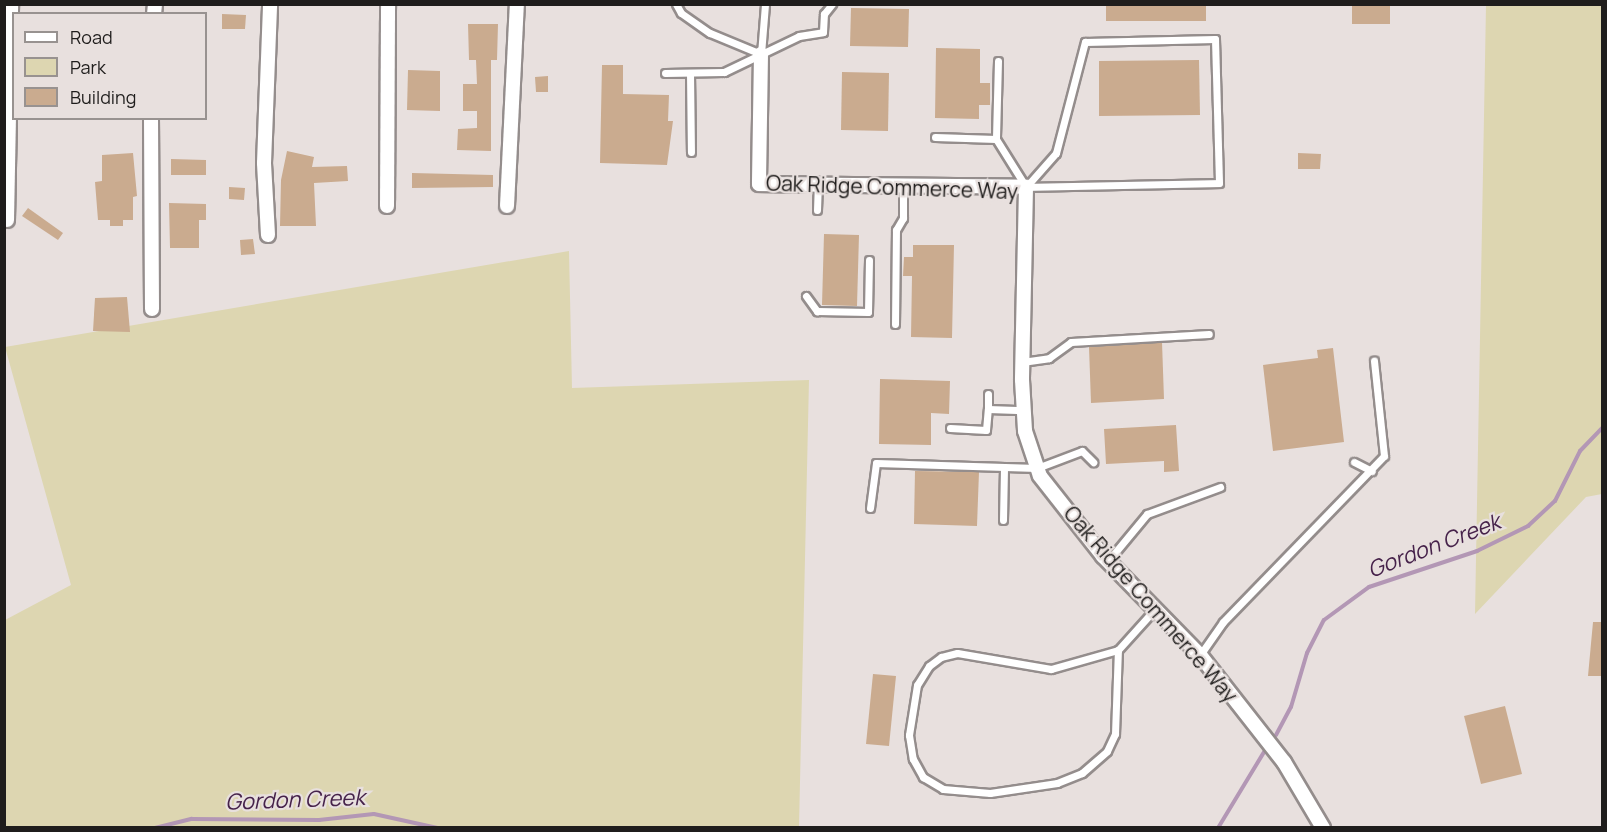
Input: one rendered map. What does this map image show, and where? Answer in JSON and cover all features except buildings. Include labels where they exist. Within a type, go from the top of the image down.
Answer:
[{"type":"street","points":[[7,220],[11,4]]},
{"type":"street","points":[[268,235],[264,163],[270,4]]},
{"type":"street","points":[[387,206],[388,4]]},
{"type":"street","points":[[507,206],[517,4]]},
{"type":"street","name":"Oak Ridge Commerce Way","points":[[760,54],[759,184],[1026,187],[1022,362],[1025,431],[1037,468],[1108,561],[1200,655],[1284,762],[1323,828]]},
{"type":"street","points":[[151,120],[152,309]]},
{"type":"lane","points":[[676,4],[681,13],[710,33],[760,54]]},
{"type":"lane","points":[[760,54],[765,4]]},
{"type":"lane","points":[[665,73],[724,72],[799,36],[823,32],[824,14],[832,4]]},
{"type":"lane","points":[[1215,39],[1219,183],[1026,187],[1056,153],[1085,42],[1215,39]]},
{"type":"lane","points":[[998,61],[996,139],[1026,187]]},
{"type":"lane","points":[[690,73],[691,152]]},
{"type":"lane","points":[[935,137],[996,139]]},
{"type":"lane","points":[[817,210],[818,185]]},
{"type":"lane","points":[[895,324],[896,230],[903,218],[903,186]]},
{"type":"lane","points":[[806,296],[817,311],[868,312],[869,260]]},
{"type":"lane","points":[[1022,362],[1049,358],[1071,342],[1209,334]]},
{"type":"lane","points":[[1200,655],[1223,622],[1372,471],[1384,456],[1374,361]]},
{"type":"lane","points":[[950,428],[986,430],[988,393]]},
{"type":"lane","points":[[988,409],[1024,410]]},
{"type":"lane","points":[[870,508],[876,463],[1037,468],[1082,451],[1093,462]]},
{"type":"lane","points":[[1354,462],[1372,471]]},
{"type":"lane","points":[[1003,520],[1004,467]]},
{"type":"lane","points":[[1108,561],[1147,514],[1220,487]]},
{"type":"lane","points":[[1118,650],[1114,734],[1107,751],[1082,773],[1057,783],[990,794],[943,789],[923,777],[914,759],[909,735],[917,686],[929,666],[941,657],[957,653],[1051,669],[1118,650],[1155,609]]},
{"type":"green space","points":[[1486,5],[1602,5],[1602,494],[1586,497],[1475,614]]},
{"type":"green space","points":[[569,251],[572,388],[809,380],[799,827],[5,828],[5,620],[71,585],[5,347]]},
{"type":"waterway","name":"Gordon Creek","points":[[1276,735],[1291,707],[1307,653],[1324,620],[1369,587],[1477,551],[1528,526],[1555,501],[1580,451],[1602,428]]},
{"type":"waterway","name":"Gordon Creek","points":[[1218,828],[1264,752]]},
{"type":"waterway","name":"Gordon Creek","points":[[155,828],[192,819],[319,820],[374,814],[437,828]]}]
